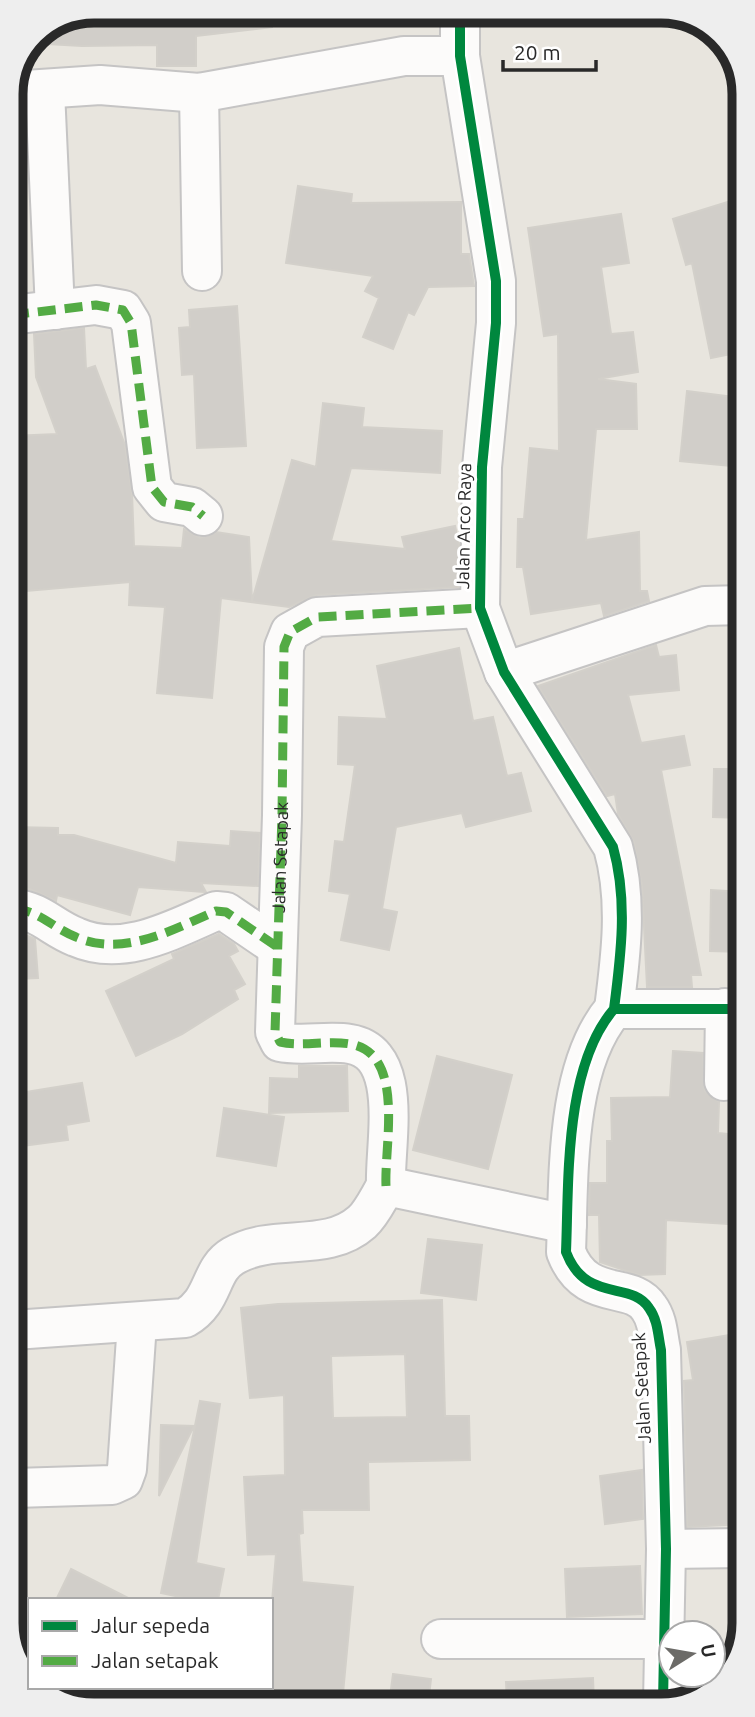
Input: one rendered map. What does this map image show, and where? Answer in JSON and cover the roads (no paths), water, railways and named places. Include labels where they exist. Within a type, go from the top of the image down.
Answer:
[{"type":"street","name":"Jalan Arco Raya","points":[[460,23],[460,56],[496,281],[496,323],[482,467],[480,608],[504,671],[613,847],[621,876],[623,903],[614,1009]]},
{"type":"street","points":[[55,310],[28,91],[100,85],[199,93],[312,75],[404,56],[460,56]]},
{"type":"street","points":[[199,93],[202,271]]},
{"type":"street","points":[[23,314],[96,305],[123,310],[131,323],[152,486],[164,502],[192,507],[203,516]]},
{"type":"street","points":[[504,671],[705,606],[732,605]]},
{"type":"street","name":"Jalan Setapak","points":[[386,1186],[386,1088],[382,1067],[376,1056],[356,1045],[280,1042],[273,1016],[282,815],[284,647],[290,632],[317,617],[480,608]]},
{"type":"street","points":[[23,909],[34,911],[83,940],[118,943],[159,937],[216,911],[226,912],[276,946]]},
{"type":"street","points":[[614,1009],[732,1009]]},
{"type":"street","name":"Jalan Setapak","points":[[614,1009],[598,1033],[576,1104],[566,1252],[572,1269],[604,1290],[639,1297],[649,1307],[656,1323],[661,1350],[666,1619]]},
{"type":"street","points":[[724,1081],[732,1023]]},
{"type":"street","points":[[23,1329],[184,1318],[200,1309],[217,1273],[231,1257],[257,1246],[325,1240],[345,1234],[364,1221],[386,1186],[567,1224]]},
{"type":"street","points":[[23,1489],[111,1485],[123,1480],[128,1454],[137,1323]]},
{"type":"street","points":[[666,1549],[732,1548]]},
{"type":"street","points":[[441,1639],[657,1639]]}]
